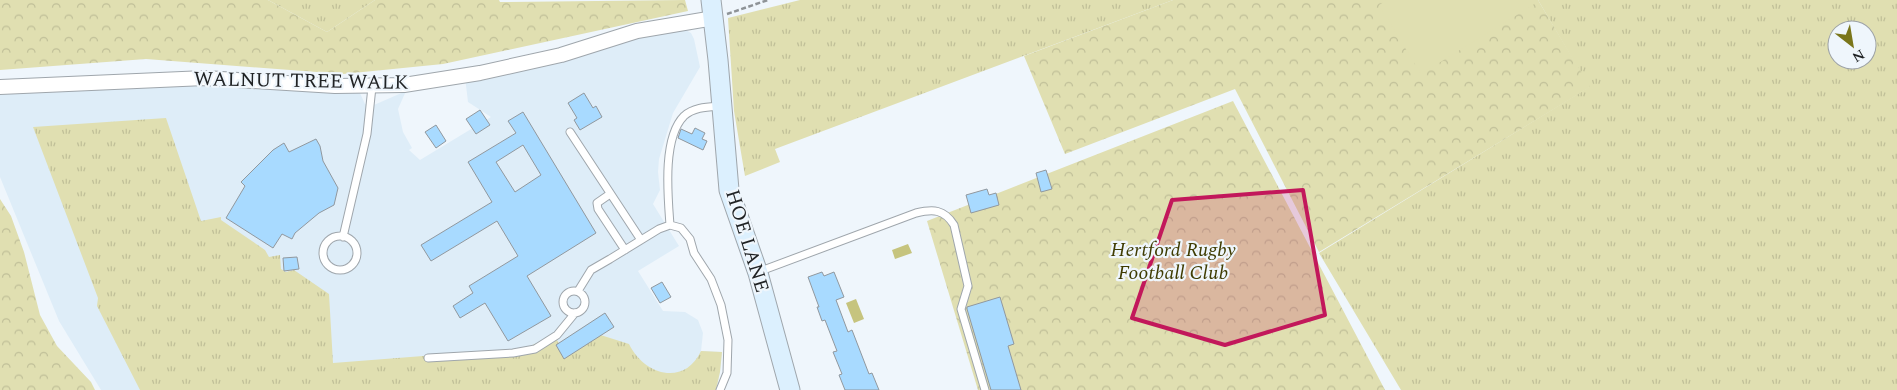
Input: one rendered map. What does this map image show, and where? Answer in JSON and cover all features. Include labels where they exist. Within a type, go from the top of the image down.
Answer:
[{"type":"street","name":"WALNUT TREE WALK","points":[[0,87],[205,78],[372,87],[412,84],[480,73],[561,54],[713,9]]},
{"type":"street","name":"HOE LANE","points":[[713,9],[728,190],[758,272],[790,390]]},
{"type":"lane","points":[[343,236],[367,134],[372,87]]},
{"type":"lane","points":[[670,225],[668,173],[675,132],[684,116],[700,108],[721,106]]},
{"type":"lane","points":[[570,132],[641,240]]},
{"type":"lane","points":[[610,194],[597,203],[598,209],[625,250]]},
{"type":"lane","points":[[758,272],[916,213],[928,210],[942,212],[954,224],[968,286],[962,309],[985,390]]},
{"type":"lane","points":[[575,313],[568,312],[562,302],[567,293],[578,291],[591,270],[660,229],[670,225],[681,228],[690,238],[694,253],[711,279],[721,305],[728,340],[727,373],[720,390]]},
{"type":"lane","points":[[343,236],[353,243],[357,253],[348,268],[336,270],[327,264],[324,259],[324,247],[331,238],[343,236]]},
{"type":"lane","points":[[428,358],[513,353],[535,349],[557,335],[575,313],[582,310],[585,303],[583,296],[578,291]]},
{"type":"path","points":[[713,9],[768,0]]},
{"type":"highlighted area","points":[[1303,190],[1325,315],[1225,345],[1132,318],[1172,200]]},
{"type":"shaded area","points":[[682,28],[691,33],[694,39],[700,67],[673,113],[659,159],[660,190],[653,204],[679,246],[638,271],[663,311],[685,312],[698,320],[703,333],[701,351],[722,352],[716,390],[101,390],[59,321],[0,177],[0,90],[205,84],[267,89],[359,91],[365,104],[374,105],[406,91],[398,109],[403,132],[412,148],[409,150],[420,160],[491,117],[468,102],[465,77]]},
{"type":"shaded area","points":[[908,244],[912,253],[895,259],[892,250]]},
{"type":"shaded area","points":[[856,299],[864,319],[854,323],[846,303]]},
{"type":"green space","points":[[0,0],[268,0],[327,32],[375,0],[499,0],[500,2],[685,0],[688,11],[443,64],[343,74],[146,59],[0,70]]},
{"type":"green space","points":[[268,0],[375,0],[327,32]]},
{"type":"green space","points":[[800,0],[1173,0],[775,149],[780,162],[745,176],[734,111],[728,18]]},
{"type":"green space","points":[[1173,0],[1538,0],[1590,87],[1319,252],[1235,89],[1065,154],[1024,56]]},
{"type":"green space","points":[[1387,0],[1535,0],[1536,3],[1421,74],[1379,5]]},
{"type":"green space","points":[[1538,0],[1897,0],[1897,390],[1401,390],[1319,253],[1589,87]]},
{"type":"green space","name":"Hertford Rugby Football Club","points":[[1233,101],[1385,390],[978,390],[927,221]]},
{"type":"green space","points":[[166,118],[201,221],[221,217],[221,220],[265,250],[269,257],[280,255],[281,269],[286,272],[294,270],[329,294],[333,363],[526,348],[554,335],[563,350],[591,332],[629,344],[644,363],[664,373],[675,373],[685,369],[694,362],[701,351],[722,352],[716,390],[140,390],[97,306],[98,298],[33,127]]},
{"type":"green space","points":[[0,199],[11,216],[24,252],[40,315],[57,346],[91,382],[95,390],[0,390]]},
{"type":"building","points":[[584,93],[593,108],[596,106],[602,117],[580,130],[574,120],[577,118],[568,103]]},
{"type":"building","points":[[480,110],[490,125],[476,134],[466,119]]},
{"type":"building","points":[[523,112],[596,233],[527,276],[551,316],[508,341],[485,303],[460,318],[453,306],[473,293],[469,286],[518,256],[497,221],[431,261],[421,245],[492,202],[468,162],[516,133],[508,121]],"holes":[[[523,145],[541,175],[515,192],[496,162]]]},
{"type":"building","points":[[436,125],[446,141],[436,148],[425,132]]},
{"type":"building","points":[[695,128],[705,133],[702,139],[707,141],[703,150],[678,138],[681,129],[692,134]]},
{"type":"building","points":[[316,139],[320,146],[323,161],[338,188],[334,205],[319,213],[295,233],[292,239],[282,234],[273,248],[226,218],[245,186],[241,182],[273,150],[284,143],[289,152]]},
{"type":"building","points":[[1046,170],[1052,189],[1041,192],[1036,173]]},
{"type":"building","points":[[987,189],[989,195],[996,193],[999,205],[971,213],[966,195]]},
{"type":"building","points":[[297,257],[299,269],[284,271],[283,258]]},
{"type":"building","points":[[822,272],[824,276],[834,272],[844,297],[836,300],[848,332],[852,330],[869,374],[872,373],[879,390],[845,390],[839,375],[842,374],[833,352],[837,351],[825,320],[822,321],[808,277]]},
{"type":"building","points":[[662,282],[671,297],[660,303],[651,288]]},
{"type":"building","points":[[1000,297],[1014,344],[1008,346],[1021,390],[991,390],[967,309],[967,307]]},
{"type":"building","points":[[605,313],[614,327],[564,359],[556,345]]}]
